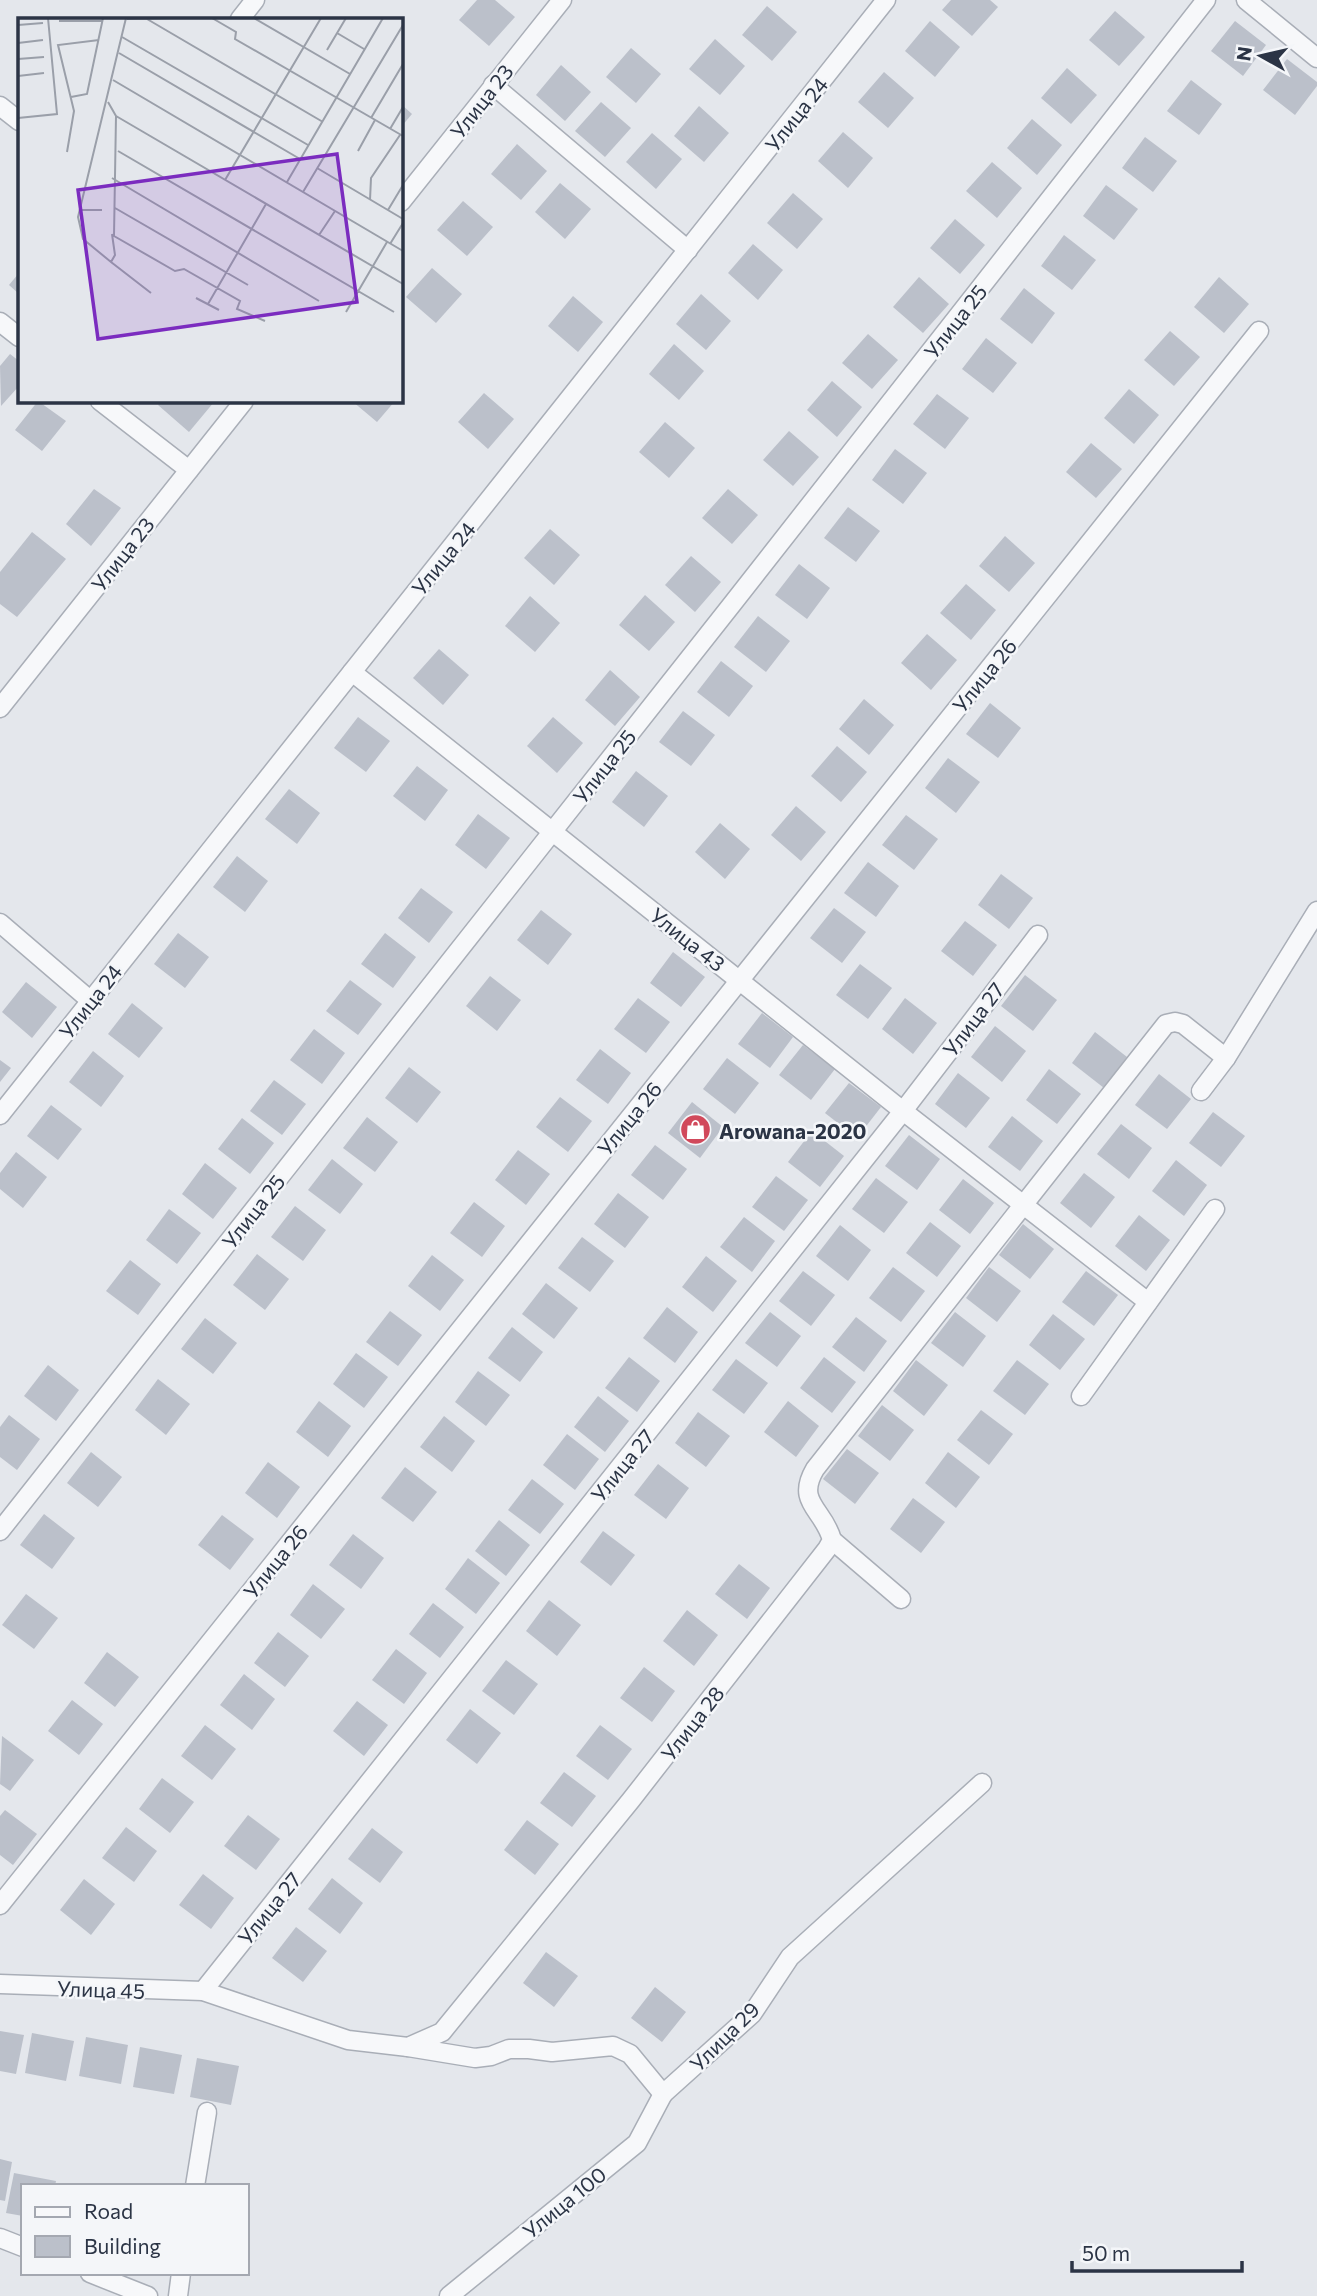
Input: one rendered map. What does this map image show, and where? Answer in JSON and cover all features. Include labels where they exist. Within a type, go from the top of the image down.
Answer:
[{"type":"street","points":[[241,18],[255,0]]},
{"type":"street","name":"Улица 23","points":[[402,201],[562,0]]},
{"type":"street","name":"Улица 24","points":[[0,1115],[886,0]]},
{"type":"street","name":"Улица 25","points":[[0,1531],[1206,0]]},
{"type":"street","points":[[1246,0],[1317,58]]},
{"type":"street","points":[[493,85],[688,250]]},
{"type":"street","points":[[0,106],[18,120]]},
{"type":"street","points":[[0,324],[18,336]]},
{"type":"street","name":"Улица 26","points":[[0,1905],[1259,331]]},
{"type":"street","points":[[101,402],[189,470]]},
{"type":"street","name":"Улица 23","points":[[0,708],[243,402]]},
{"type":"street","name":"Улица 43","points":[[352,672],[903,1111],[1148,1302]]},
{"type":"street","points":[[1201,1091],[1226,1058],[1317,911]]},
{"type":"street","points":[[0,923],[91,1001]]},
{"type":"street","name":"Улица 27","points":[[203,1991],[903,1111],[1038,935]]},
{"type":"street","points":[[901,1599],[832,1540],[830,1530],[806,1494],[807,1481],[1166,1024],[1183,1024],[1226,1058]]},
{"type":"street","points":[[1082,1395],[1214,1209]]},
{"type":"street","name":"Улица 28","points":[[408,2047],[442,2032],[631,1800],[832,1540]]},
{"type":"street","name":"Улица 29","points":[[663,2094],[752,2014],[790,1957],[982,1783]]},
{"type":"street","name":"Улица 45","points":[[0,1984],[203,1991]]},
{"type":"street","points":[[203,1991],[348,2040],[475,2057],[491,2056],[509,2049],[552,2052],[613,2046],[630,2054],[663,2094]]},
{"type":"street","name":"Улица 100","points":[[449,2296],[637,2143],[663,2094]]},
{"type":"street","points":[[195,2184],[207,2112]]},
{"type":"street","points":[[0,2238],[21,2246]]},
{"type":"street","points":[[95,2275],[148,2296]]},
{"type":"street","points":[[178,2296],[181,2275]]},
{"type":"building","points":[[477,0],[495,0],[515,17],[489,46],[459,20]]},
{"type":"building","points":[[951,0],[990,0],[998,7],[972,36],[942,10]]},
{"type":"building","points":[[767,6],[797,32],[772,61],[742,35]]},
{"type":"building","points":[[1115,11],[1145,37],[1119,66],[1089,40]]},
{"type":"building","points":[[930,21],[960,47],[935,77],[905,51]]},
{"type":"building","points":[[1235,21],[1266,45],[1243,76],[1211,51]]},
{"type":"building","points":[[715,39],[745,66],[720,95],[689,69]]},
{"type":"building","points":[[631,48],[661,74],[636,103],[606,77]]},
{"type":"building","points":[[1287,59],[1317,82],[1317,86],[1295,115],[1263,90]]},
{"type":"building","points":[[561,65],[591,92],[565,121],[536,95]]},
{"type":"building","points":[[1067,68],[1097,95],[1071,124],[1041,98]]},
{"type":"building","points":[[884,72],[914,98],[888,128],[858,102]]},
{"type":"building","points":[[1191,80],[1222,104],[1199,135],[1167,111]]},
{"type":"building","points":[[601,102],[631,128],[605,157],[575,131]]},
{"type":"building","points":[[402,105],[412,114],[402,126]]},
{"type":"building","points":[[699,106],[729,133],[704,162],[674,136]]},
{"type":"building","points":[[1032,119],[1062,145],[1037,175],[1007,148]]},
{"type":"building","points":[[843,132],[873,158],[848,188],[818,161]]},
{"type":"building","points":[[652,133],[682,159],[656,189],[626,162]]},
{"type":"building","points":[[1145,137],[1177,161],[1153,192],[1122,168]]},
{"type":"building","points":[[517,144],[547,171],[521,200],[491,174]]},
{"type":"building","points":[[992,162],[1022,188],[997,218],[966,191]]},
{"type":"building","points":[[560,183],[591,209],[565,239],[535,212]]},
{"type":"building","points":[[1106,185],[1138,209],[1114,240],[1083,216]]},
{"type":"building","points":[[793,193],[823,219],[797,249],[767,223]]},
{"type":"building","points":[[463,201],[493,227],[467,256],[437,230]]},
{"type":"building","points":[[955,219],[985,245],[960,274],[930,248]]},
{"type":"building","points":[[1064,235],[1096,260],[1072,290],[1041,266]]},
{"type":"building","points":[[753,244],[783,270],[758,300],[728,273]]},
{"type":"building","points":[[432,268],[462,294],[436,323],[406,297]]},
{"type":"building","points":[[18,274],[18,293],[9,285]]},
{"type":"building","points":[[919,277],[949,304],[923,333],[893,307]]},
{"type":"building","points":[[1219,277],[1249,304],[1224,333],[1194,307]]},
{"type":"building","points":[[1024,288],[1055,313],[1032,344],[1000,319]]},
{"type":"building","points":[[701,294],[731,321],[706,350],[676,324]]},
{"type":"building","points":[[573,296],[603,322],[578,352],[548,326]]},
{"type":"building","points":[[1170,331],[1200,357],[1174,386],[1144,360]]},
{"type":"building","points":[[868,334],[898,360],[872,389],[842,363]]},
{"type":"building","points":[[986,338],[1017,363],[993,393],[962,369]]},
{"type":"building","points":[[674,344],[704,371],[679,400],[649,374]]},
{"type":"building","points":[[10,354],[18,360],[18,387],[1,406],[0,366]]},
{"type":"building","points":[[832,381],[862,407],[837,437],[807,410]]},
{"type":"building","points":[[1129,389],[1159,415],[1134,444],[1104,418]]},
{"type":"building","points":[[484,393],[514,419],[488,449],[458,422]]},
{"type":"building","points":[[937,394],[969,418],[945,449],[913,424]]},
{"type":"building","points":[[37,402],[66,421],[42,451],[15,430]]},
{"type":"building","points":[[161,402],[214,402],[189,432],[158,405]]},
{"type":"building","points":[[353,402],[394,402],[377,422]]},
{"type":"building","points":[[665,422],[695,448],[669,478],[639,452]]},
{"type":"building","points":[[789,431],[819,457],[793,486],[763,460]]},
{"type":"building","points":[[1091,443],[1122,469],[1096,498],[1066,472]]},
{"type":"building","points":[[895,449],[927,473],[903,504],[872,480]]},
{"type":"building","points":[[94,489],[121,508],[91,546],[66,524]]},
{"type":"building","points":[[728,489],[758,515],[732,544],[702,518]]},
{"type":"building","points":[[848,507],[880,531],[856,562],[824,538]]},
{"type":"building","points":[[550,529],[580,555],[554,585],[524,558]]},
{"type":"building","points":[[32,532],[66,559],[17,617],[0,604],[0,572]]},
{"type":"building","points":[[1005,536],[1035,563],[1009,592],[979,566]]},
{"type":"building","points":[[691,556],[721,582],[695,612],[665,585]]},
{"type":"building","points":[[799,564],[830,588],[807,619],[775,595]]},
{"type":"building","points":[[966,584],[996,610],[971,640],[940,613]]},
{"type":"building","points":[[645,595],[675,622],[649,651],[619,625]]},
{"type":"building","points":[[530,596],[560,623],[535,652],[505,626]]},
{"type":"building","points":[[758,616],[790,641],[766,672],[734,647]]},
{"type":"building","points":[[927,634],[957,660],[931,690],[901,663]]},
{"type":"building","points":[[439,649],[469,675],[443,705],[413,678]]},
{"type":"building","points":[[721,661],[753,686],[729,717],[697,692]]},
{"type":"building","points":[[610,670],[640,697],[615,726],[585,700]]},
{"type":"building","points":[[864,699],[894,725],[869,755],[839,729]]},
{"type":"building","points":[[990,703],[1021,728],[998,758],[966,734]]},
{"type":"building","points":[[683,711],[715,735],[691,766],[659,742]]},
{"type":"building","points":[[358,717],[390,741],[366,772],[334,748]]},
{"type":"building","points":[[553,717],[583,743],[557,773],[527,746]]},
{"type":"building","points":[[837,746],[867,772],[841,802],[811,776]]},
{"type":"building","points":[[948,758],[980,782],[956,813],[925,788]]},
{"type":"building","points":[[417,766],[448,790],[425,821],[393,796]]},
{"type":"building","points":[[636,771],[668,796],[644,827],[612,802]]},
{"type":"building","points":[[289,789],[320,813],[297,844],[265,819]]},
{"type":"building","points":[[796,806],[826,832],[801,861],[771,835]]},
{"type":"building","points":[[478,814],[510,838],[486,869],[455,845]]},
{"type":"building","points":[[906,815],[938,839],[914,870],[882,845]]},
{"type":"building","points":[[720,823],[750,849],[725,879],[695,852]]},
{"type":"building","points":[[237,856],[268,881],[245,912],[213,887]]},
{"type":"building","points":[[868,862],[899,886],[876,917],[844,893]]},
{"type":"building","points":[[1001,874],[1033,898],[1009,929],[978,905]]},
{"type":"building","points":[[421,888],[453,912],[429,943],[398,918]]},
{"type":"building","points":[[834,908],[866,932],[842,963],[810,938]]},
{"type":"building","points":[[541,910],[572,934],[548,965],[517,940]]},
{"type":"building","points":[[965,921],[997,945],[973,976],[941,951]]},
{"type":"building","points":[[178,933],[209,957],[185,988],[154,964]]},
{"type":"building","points":[[385,933],[416,957],[393,988],[361,964]]},
{"type":"building","points":[[673,952],[705,977],[681,1007],[650,983]]},
{"type":"building","points":[[860,964],[892,988],[868,1019],[836,995]]},
{"type":"building","points":[[1025,975],[1057,1000],[1033,1031],[1001,1006]]},
{"type":"building","points":[[490,976],[521,1000],[497,1031],[466,1006]]},
{"type":"building","points":[[350,980],[382,1004],[358,1035],[326,1011]]},
{"type":"building","points":[[26,982],[57,1007],[32,1038],[2,1012]]},
{"type":"building","points":[[638,998],[670,1022],[646,1053],[614,1029]]},
{"type":"building","points":[[905,998],[937,1023],[913,1054],[882,1029]]},
{"type":"building","points":[[132,1003],[163,1028],[139,1058],[108,1034]]},
{"type":"building","points":[[762,1013],[793,1037],[770,1068],[738,1044]]},
{"type":"building","points":[[995,1026],[1026,1051],[1002,1082],[971,1057]]},
{"type":"building","points":[[314,1029],[345,1053],[322,1084],[290,1060]]},
{"type":"building","points":[[1095,1032],[1127,1057],[1104,1088],[1072,1063]]},
{"type":"building","points":[[803,1045],[835,1069],[811,1100],[779,1075]]},
{"type":"building","points":[[600,1049],[631,1073],[608,1104],[576,1080]]},
{"type":"building","points":[[93,1051],[124,1076],[101,1107],[69,1082]]},
{"type":"building","points":[[727,1058],[759,1083],[735,1114],[703,1089]]},
{"type":"building","points":[[0,1060],[11,1068],[0,1082]]},
{"type":"building","points":[[409,1067],[441,1092],[417,1123],[385,1098]]},
{"type":"building","points":[[1049,1069],[1081,1094],[1057,1124],[1026,1100]]},
{"type":"building","points":[[958,1073],[990,1098],[966,1128],[935,1104]]},
{"type":"building","points":[[1159,1074],[1191,1099],[1167,1129],[1135,1105]]},
{"type":"building","points":[[274,1080],[306,1104],[282,1135],[250,1111]]},
{"type":"building","points":[[849,1083],[881,1107],[857,1138],[825,1113]]},
{"type":"building","points":[[560,1097],[592,1121],[568,1152],[536,1127]]},
{"type":"building","name":"Arowana-2020","points":[[692,1102],[723,1127],[700,1158],[668,1133]]},
{"type":"building","points":[[51,1105],[82,1129],[58,1160],[27,1136]]},
{"type":"building","points":[[1213,1112],[1245,1136],[1221,1167],[1189,1143]]},
{"type":"building","points":[[1012,1116],[1043,1141],[1020,1171],[988,1147]]},
{"type":"building","points":[[367,1117],[398,1142],[375,1172],[343,1148]]},
{"type":"building","points":[[242,1118],[274,1143],[250,1174],[218,1149]]},
{"type":"building","points":[[1121,1124],[1152,1148],[1129,1179],[1097,1154]]},
{"type":"building","points":[[812,1131],[844,1156],[820,1187],[788,1162]]},
{"type":"building","points":[[909,1135],[940,1159],[917,1190],[885,1166]]},
{"type":"building","points":[[655,1145],[687,1169],[663,1200],[631,1175]]},
{"type":"building","points":[[518,1150],[550,1174],[526,1205],[495,1180]]},
{"type":"building","points":[[16,1152],[47,1177],[23,1208],[0,1189],[0,1173]]},
{"type":"building","points":[[332,1159],[363,1184],[340,1214],[308,1190]]},
{"type":"building","points":[[1176,1160],[1207,1185],[1184,1216],[1152,1191]]},
{"type":"building","points":[[205,1163],[237,1188],[213,1219],[182,1194]]},
{"type":"building","points":[[1084,1173],[1115,1197],[1091,1228],[1060,1203]]},
{"type":"building","points":[[776,1176],[808,1200],[784,1231],[752,1207]]},
{"type":"building","points":[[876,1178],[908,1202],[884,1233],[852,1209]]},
{"type":"building","points":[[963,1179],[994,1203],[970,1234],[939,1210]]},
{"type":"building","points":[[618,1193],[649,1217],[625,1248],[594,1224]]},
{"type":"building","points":[[474,1202],[505,1226],[482,1257],[450,1233]]},
{"type":"building","points":[[295,1206],[326,1230],[303,1261],[271,1237]]},
{"type":"building","points":[[169,1209],[201,1233],[177,1264],[146,1240]]},
{"type":"building","points":[[1139,1215],[1170,1240],[1146,1271],[1115,1246]]},
{"type":"building","points":[[744,1217],[775,1241],[752,1272],[720,1247]]},
{"type":"building","points":[[930,1222],[961,1246],[937,1277],[906,1253]]},
{"type":"building","points":[[1023,1224],[1054,1249],[1030,1279],[999,1255]]},
{"type":"building","points":[[840,1225],[871,1250],[848,1281],[816,1256]]},
{"type":"building","points":[[582,1237],[614,1261],[590,1292],[558,1268]]},
{"type":"building","points":[[257,1254],[289,1279],[265,1310],[233,1285]]},
{"type":"building","points":[[432,1255],[464,1280],[440,1311],[408,1286]]},
{"type":"building","points":[[706,1256],[737,1281],[713,1312],[682,1287]]},
{"type":"building","points":[[130,1260],[161,1284],[138,1315],[106,1291]]},
{"type":"building","points":[[893,1267],[925,1291],[901,1322],[869,1298]]},
{"type":"building","points":[[989,1267],[1021,1291],[997,1322],[966,1298]]},
{"type":"building","points":[[803,1271],[835,1295],[811,1326],[779,1301]]},
{"type":"building","points":[[1086,1271],[1118,1295],[1094,1326],[1062,1302]]},
{"type":"building","points":[[546,1283],[578,1308],[554,1339],[522,1314]]},
{"type":"building","points":[[667,1307],[698,1332],[675,1363],[643,1338]]},
{"type":"building","points":[[390,1311],[422,1335],[398,1366],[366,1342]]},
{"type":"building","points":[[770,1312],[801,1336],[777,1367],[745,1343]]},
{"type":"building","points":[[955,1312],[986,1336],[963,1367],[931,1343]]},
{"type":"building","points":[[1053,1314],[1085,1339],[1060,1370],[1029,1345]]},
{"type":"building","points":[[856,1317],[887,1341],[864,1372],[832,1347]]},
{"type":"building","points":[[205,1318],[237,1343],[213,1374],[181,1349]]},
{"type":"building","points":[[512,1327],[543,1352],[520,1382],[488,1358]]},
{"type":"building","points":[[356,1353],[388,1377],[364,1408],[333,1384]]},
{"type":"building","points":[[629,1357],[660,1381],[637,1412],[605,1388]]},
{"type":"building","points":[[824,1357],[856,1382],[832,1413],[800,1388]]},
{"type":"building","points":[[736,1359],[768,1383],[744,1414],[712,1390]]},
{"type":"building","points":[[916,1360],[948,1385],[924,1416],[893,1391]]},
{"type":"building","points":[[1017,1360],[1049,1384],[1025,1415],[993,1391]]},
{"type":"building","points":[[48,1365],[79,1390],[56,1421],[24,1396]]},
{"type":"building","points":[[478,1371],[510,1395],[486,1426],[455,1402]]},
{"type":"building","points":[[158,1379],[190,1404],[166,1435],[135,1410]]},
{"type":"building","points":[[598,1396],[629,1421],[605,1452],[574,1427]]},
{"type":"building","points":[[319,1401],[351,1426],[328,1457],[296,1432]]},
{"type":"building","points":[[788,1401],[819,1426],[796,1457],[764,1432]]},
{"type":"building","points":[[882,1405],[914,1430],[890,1461],[858,1436]]},
{"type":"building","points":[[981,1410],[1013,1434],[989,1465],[957,1440]]},
{"type":"building","points":[[698,1412],[730,1436],[706,1467],[675,1443]]},
{"type":"building","points":[[9,1415],[40,1439],[17,1470],[0,1457],[0,1427]]},
{"type":"building","points":[[444,1416],[475,1441],[452,1472],[420,1447]]},
{"type":"building","points":[[567,1434],[599,1459],[575,1490],[543,1465]]},
{"type":"building","points":[[847,1449],[879,1473],[855,1504],[823,1479]]},
{"type":"building","points":[[91,1452],[122,1477],[98,1507],[67,1483]]},
{"type":"building","points":[[948,1452],[980,1477],[956,1508],[925,1483]]},
{"type":"building","points":[[268,1462],[300,1487],[277,1518],[245,1493]]},
{"type":"building","points":[[658,1464],[689,1488],[666,1519],[634,1495]]},
{"type":"building","points":[[405,1467],[437,1492],[413,1522],[381,1498]]},
{"type":"building","points":[[532,1479],[564,1504],[540,1534],[508,1510]]},
{"type":"building","points":[[913,1498],[945,1522],[921,1553],[890,1529]]},
{"type":"building","points":[[44,1514],[75,1538],[52,1569],[20,1545]]},
{"type":"building","points":[[222,1515],[254,1539],[230,1570],[198,1545]]},
{"type":"building","points":[[499,1520],[530,1545],[506,1576],[475,1551]]},
{"type":"building","points":[[603,1531],[635,1555],[611,1586],[580,1562]]},
{"type":"building","points":[[353,1534],[384,1558],[361,1589],[329,1565]]},
{"type":"building","points":[[468,1558],[500,1583],[476,1614],[445,1589]]},
{"type":"building","points":[[739,1564],[770,1588],[747,1619],[715,1594]]},
{"type":"building","points":[[313,1584],[345,1609],[321,1639],[290,1615]]},
{"type":"building","points":[[26,1594],[58,1618],[34,1649],[2,1625]]},
{"type":"building","points":[[549,1600],[581,1625],[557,1656],[526,1631]]},
{"type":"building","points":[[433,1603],[464,1627],[440,1658],[409,1634]]},
{"type":"building","points":[[687,1610],[718,1635],[694,1666],[663,1641]]},
{"type":"building","points":[[278,1632],[309,1656],[285,1687],[254,1663]]},
{"type":"building","points":[[396,1649],[427,1673],[404,1704],[372,1680]]},
{"type":"building","points":[[107,1652],[139,1677],[115,1707],[84,1683]]},
{"type":"building","points":[[506,1660],[538,1684],[514,1715],[482,1691]]},
{"type":"building","points":[[644,1667],[675,1691],[652,1722],[620,1698]]},
{"type":"building","points":[[244,1674],[275,1699],[252,1730],[220,1705]]},
{"type":"building","points":[[72,1700],[103,1724],[79,1755],[48,1731]]},
{"type":"building","points":[[357,1701],[388,1725],[364,1756],[333,1731]]},
{"type":"building","points":[[470,1709],[501,1733],[477,1764],[446,1740]]},
{"type":"building","points":[[205,1725],[236,1749],[212,1780],[181,1756]]},
{"type":"building","points":[[600,1725],[632,1749],[608,1780],[576,1756]]},
{"type":"building","points":[[2,1736],[34,1760],[10,1791],[0,1784]]},
{"type":"building","points":[[564,1772],[596,1796],[572,1827],[540,1803]]},
{"type":"building","points":[[162,1778],[194,1802],[170,1833],[139,1809]]},
{"type":"building","points":[[5,1810],[37,1834],[13,1865],[0,1855],[0,1816]]},
{"type":"building","points":[[248,1815],[280,1839],[256,1870],[224,1846]]},
{"type":"building","points":[[527,1820],[559,1844],[535,1875],[504,1850]]},
{"type":"building","points":[[126,1827],[157,1851],[134,1882],[102,1858]]},
{"type":"building","points":[[372,1828],[403,1852],[380,1883],[348,1859]]},
{"type":"building","points":[[203,1874],[234,1898],[211,1929],[179,1905]]},
{"type":"building","points":[[332,1878],[363,1903],[340,1934],[308,1909]]},
{"type":"building","points":[[84,1879],[115,1904],[91,1935],[60,1910]]},
{"type":"building","points":[[296,1927],[327,1951],[303,1982],[272,1958]]},
{"type":"building","points":[[546,1952],[578,1976],[554,2007],[523,1983]]},
{"type":"building","points":[[655,1987],[686,2012],[662,2042],[631,2018]]},
{"type":"building","points":[[0,2031],[24,2035],[16,2074],[0,2071]]},
{"type":"building","points":[[32,2033],[74,2041],[66,2081],[25,2073]]},
{"type":"building","points":[[86,2037],[128,2045],[121,2084],[79,2076]]},
{"type":"building","points":[[140,2047],[182,2055],[174,2094],[133,2087]]},
{"type":"building","points":[[197,2058],[239,2066],[231,2105],[190,2097]]},
{"type":"building","points":[[0,2159],[12,2162],[5,2201],[0,2200]]},
{"type":"building","points":[[14,2173],[56,2181],[55,2184],[21,2184],[21,2216],[6,2213]]},
{"type":"place","name":"Arowana-2020","points":[[696,1130]]}]
